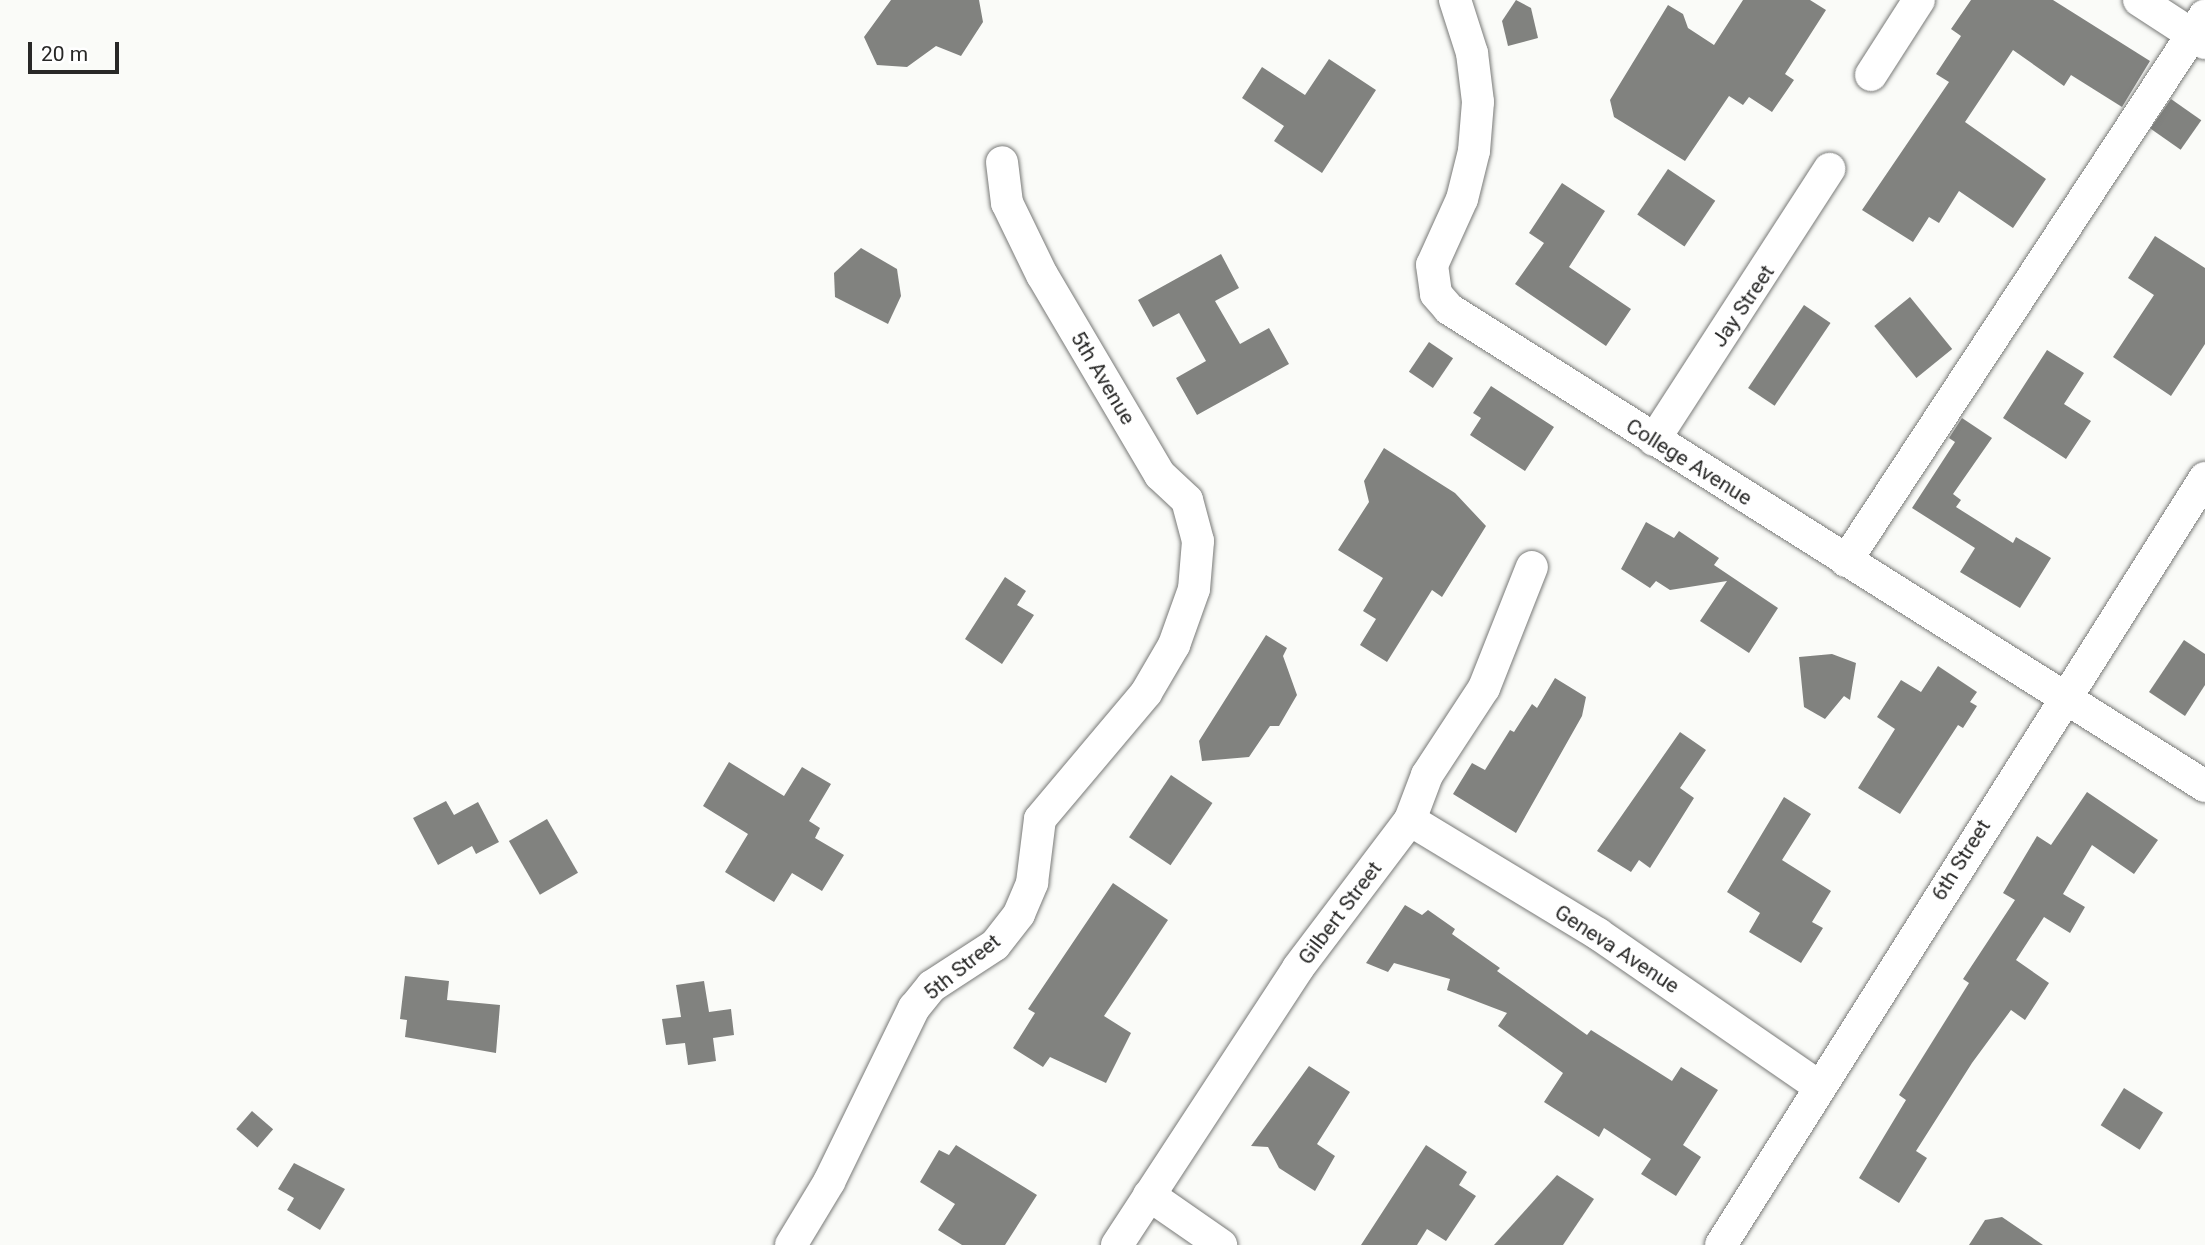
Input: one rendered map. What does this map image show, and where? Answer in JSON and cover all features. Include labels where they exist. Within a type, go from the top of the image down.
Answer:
[{"type":"street","name":"College Avenue","points":[[1455,0],[1472,53],[1477,112],[1462,199],[1432,265],[1436,294],[1449,309],[2205,786]]},
{"type":"street","points":[[1871,75],[1919,0]]},
{"type":"street","points":[[1846,561],[2201,31],[2138,0]]},
{"type":"street","name":"5th Avenue","points":[[1002,162],[1007,203],[1042,275],[1160,475],[1187,500],[1198,541],[1195,589]]},
{"type":"street","name":"Jay Street","points":[[1654,440],[1829,169]]},
{"type":"street","name":"6th Street","points":[[1721,1245],[1818,1086],[2205,478]]},
{"type":"street","name":"Gilbert Street","points":[[1117,1245],[1298,968],[1410,820],[1427,775],[1485,688],[1532,566]]},
{"type":"street","name":"5th Street","points":[[791,1245],[829,1182],[914,1008],[932,986],[995,945],[1018,914],[1032,883],[1040,819],[1146,693],[1174,645],[1195,589]]},
{"type":"street","name":"Geneva Avenue","points":[[1410,820],[1598,934],[1818,1086]]},
{"type":"street","points":[[1149,1195],[1221,1245]]},
{"type":"building","points":[[891,0],[979,0],[983,22],[961,56],[936,46],[907,67],[877,65],[864,37]]},
{"type":"building","points":[[1516,0],[1531,8],[1538,38],[1508,46],[1502,21]]},
{"type":"building","points":[[1743,0],[1810,0],[1826,10],[1785,74],[1794,80],[1772,112],[1749,97],[1743,105],[1729,96],[1685,161],[1614,117],[1610,100],[1668,5],[1683,14],[1688,28],[1714,45]]},
{"type":"building","points":[[1971,0],[2053,0],[2150,61],[2122,107],[2071,75],[2064,86],[2013,50],[1965,122],[2046,179],[2013,228],[1959,191],[1939,223],[1929,217],[1913,242],[1862,210],[1949,82],[1936,74],[1961,36],[1951,29]]},
{"type":"building","points":[[1329,59],[1376,90],[1322,173],[1274,141],[1284,126],[1242,98],[1262,67],[1305,95]]},
{"type":"building","points":[[2171,99],[2201,120],[2181,150],[2150,128]]},
{"type":"building","points":[[1668,169],[1715,201],[1684,246],[1637,215]]},
{"type":"building","points":[[1562,183],[1605,211],[1569,267],[1631,309],[1606,346],[1515,284],[1544,243],[1529,233]]},
{"type":"building","points":[[2155,236],[2205,268],[2205,344],[2171,396],[2113,357],[2154,295],[2128,278]]},
{"type":"building","points":[[861,248],[897,269],[901,296],[888,324],[835,297],[834,273]]},
{"type":"building","points":[[1221,254],[1239,288],[1215,301],[1240,344],[1269,328],[1289,364],[1197,415],[1176,378],[1206,361],[1179,313],[1153,327],[1138,300]]},
{"type":"building","points":[[1910,297],[1952,349],[1916,378],[1874,326]]},
{"type":"building","points":[[1804,305],[1831,323],[1775,406],[1748,388]]},
{"type":"building","points":[[1429,342],[1453,358],[1433,388],[1409,372]]},
{"type":"building","points":[[2047,350],[2084,373],[2064,404],[2091,421],[2066,459],[2003,418]]},
{"type":"building","points":[[1491,386],[1554,427],[1525,471],[1470,435],[1481,418],[1473,413]]},
{"type":"building","points":[[1962,418],[1992,438],[1953,494],[1961,500],[1956,507],[2013,543],[2016,537],[2051,558],[2020,608],[1960,572],[1975,548],[1912,508],[1955,442],[1949,438]]},
{"type":"building","points":[[1384,448],[1455,493],[1486,526],[1442,597],[1432,590],[1387,662],[1360,645],[1376,619],[1363,611],[1383,578],[1338,550],[1369,502],[1364,481]]},
{"type":"building","points":[[1646,522],[1674,538],[1679,531],[1719,558],[1714,565],[1778,608],[1749,653],[1700,621],[1727,581],[1670,590],[1656,581],[1650,588],[1621,569]]},
{"type":"building","points":[[1005,577],[1026,591],[1017,605],[1034,615],[1002,664],[965,639]]},
{"type":"building","points":[[1266,635],[1287,648],[1283,656],[1297,695],[1279,726],[1270,726],[1249,757],[1202,761],[1199,741]]},
{"type":"building","points":[[2184,640],[2205,654],[2205,685],[2185,716],[2149,692]]},
{"type":"building","points":[[1832,654],[1856,663],[1850,700],[1844,696],[1825,719],[1804,707],[1799,657]]},
{"type":"building","points":[[1938,666],[1977,692],[1970,702],[1977,706],[1963,728],[1958,725],[1900,814],[1858,788],[1895,729],[1877,717],[1901,680],[1921,692]]},
{"type":"building","points":[[1555,678],[1586,697],[1582,716],[1516,833],[1453,794],[1472,763],[1485,770],[1510,730],[1514,732],[1532,704],[1537,708]]},
{"type":"building","points":[[1680,732],[1706,750],[1680,788],[1694,798],[1650,868],[1639,860],[1631,872],[1597,851]]},
{"type":"building","points":[[729,762],[784,796],[802,767],[831,784],[809,821],[820,828],[815,838],[844,855],[822,891],[792,873],[774,902],[725,872],[748,834],[703,806]]},
{"type":"building","points":[[1171,775],[1212,803],[1171,865],[1129,837]]},
{"type":"building","points":[[2087,792],[2158,840],[2134,874],[2092,845],[2063,894],[2085,907],[2070,933],[2044,917],[2016,960],[2049,983],[2025,1020],[2011,1010],[1972,1063],[1916,1151],[1927,1158],[1899,1203],[1859,1178],[1906,1100],[1899,1095],[1969,983],[1963,979],[2015,900],[2003,893],[2037,836],[2051,845]]},
{"type":"building","points":[[1784,797],[1811,814],[1782,860],[1831,891],[1812,922],[1823,928],[1801,963],[1749,932],[1760,913],[1727,892]]},
{"type":"building","points":[[446,801],[454,815],[478,802],[499,842],[476,854],[472,846],[438,865],[413,818]]},
{"type":"building","points":[[547,819],[578,873],[540,895],[509,841]]},
{"type":"building","points":[[1113,883],[1168,920],[1104,1016],[1131,1033],[1106,1083],[1050,1057],[1043,1067],[1013,1048],[1035,1013],[1028,1009]]},
{"type":"building","points":[[1405,905],[1422,915],[1428,910],[1455,929],[1452,934],[1500,968],[1497,971],[1587,1035],[1591,1030],[1672,1081],[1681,1067],[1718,1090],[1683,1145],[1701,1157],[1676,1196],[1641,1174],[1651,1159],[1604,1128],[1599,1137],[1544,1102],[1563,1073],[1498,1026],[1507,1013],[1447,990],[1450,979],[1394,963],[1388,972],[1366,963]]},
{"type":"building","points":[[405,976],[449,981],[447,1000],[500,1005],[496,1053],[405,1037],[407,1020],[400,1019]]},
{"type":"building","points":[[704,981],[709,1012],[731,1009],[734,1035],[713,1038],[716,1061],[688,1065],[685,1043],[666,1045],[662,1019],[681,1017],[676,985]]},
{"type":"building","points":[[1309,1066],[1350,1092],[1317,1144],[1335,1156],[1315,1191],[1279,1168],[1268,1147],[1251,1146]]},
{"type":"building","points":[[2124,1088],[2163,1112],[2140,1150],[2101,1125]]},
{"type":"building","points":[[252,1111],[273,1129],[257,1147],[236,1129]]},
{"type":"building","points":[[956,1145],[1037,1195],[1005,1245],[962,1245],[938,1230],[955,1204],[920,1182],[939,1150],[949,1155]]},
{"type":"building","points":[[1426,1145],[1467,1172],[1459,1185],[1476,1196],[1446,1241],[1427,1229],[1417,1245],[1361,1245]]},
{"type":"building","points":[[294,1163],[345,1189],[320,1230],[287,1210],[294,1198],[278,1189]]},
{"type":"building","points":[[1557,1175],[1594,1199],[1563,1245],[1494,1245]]},
{"type":"building","points":[[2002,1217],[2043,1245],[1969,1245],[1985,1220]]}]
